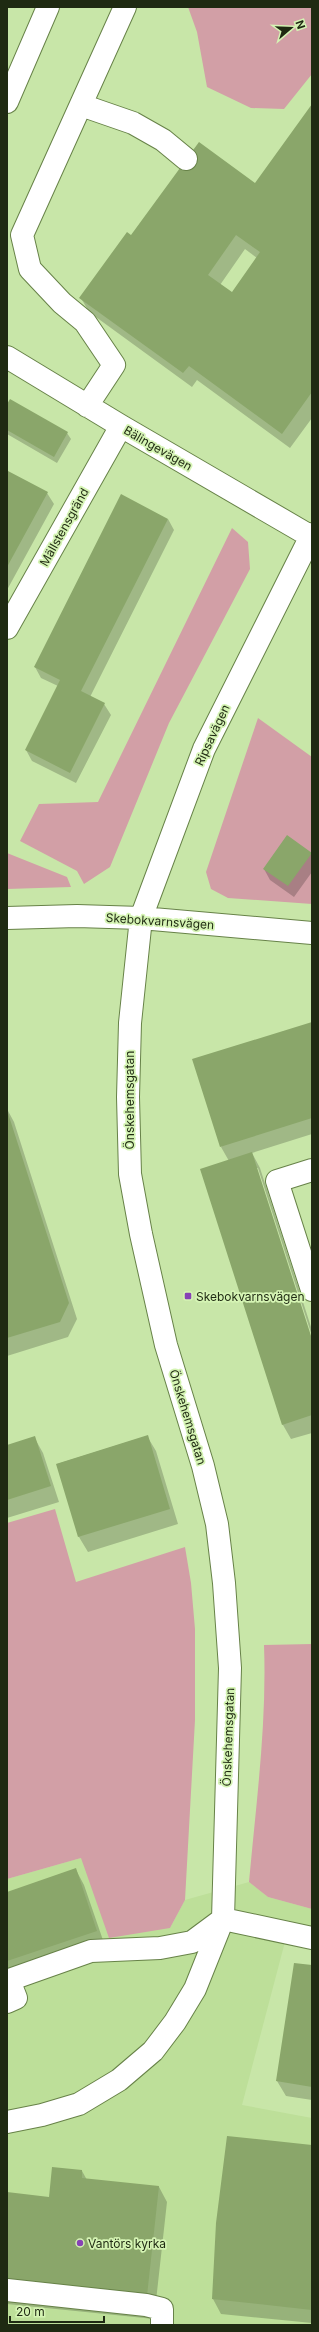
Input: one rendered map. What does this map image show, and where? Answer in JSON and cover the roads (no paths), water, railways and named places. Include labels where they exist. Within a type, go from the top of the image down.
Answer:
[{"type":"street","points":[[7,102],[48,7]]},
{"type":"street","points":[[87,406],[114,365],[85,322],[62,303],[30,269],[22,235],[125,7]]},
{"type":"street","points":[[81,105],[133,123],[163,140],[186,159]]},
{"type":"street","name":"Bälingevägen","points":[[7,357],[120,426],[311,535]]},
{"type":"street","name":"Mällstensgränd","points":[[7,628],[120,426]]},
{"type":"street","name":"Ripsavägen","points":[[141,918],[204,749],[305,563],[311,535]]},
{"type":"street","name":"Skebokvarnsvägen","points":[[7,918],[77,916],[141,918],[312,933]]},
{"type":"street","name":"Önskehemsgatan","points":[[7,2122],[42,2115],[79,2104],[119,2080],[153,2051],[175,2022],[195,1989],[223,1919],[230,1668],[220,1546],[217,1524],[203,1466],[166,1345],[141,1234],[130,1174],[128,1097],[130,1023],[141,918]]},
{"type":"street","points":[[312,1170],[277,1181],[312,1290]]},
{"type":"street","points":[[7,2002],[16,1998],[9,1980],[91,1951],[160,1948],[192,1942],[223,1919],[312,1938]]},
{"type":"street","points":[[7,2290],[146,2305],[162,2309],[162,2325]]},
{"type":"place","name":"Skebokvarnsvägen","points":[[188,1296]]},
{"type":"place","name":"Vantörs kyrka","points":[[80,2243]]}]
